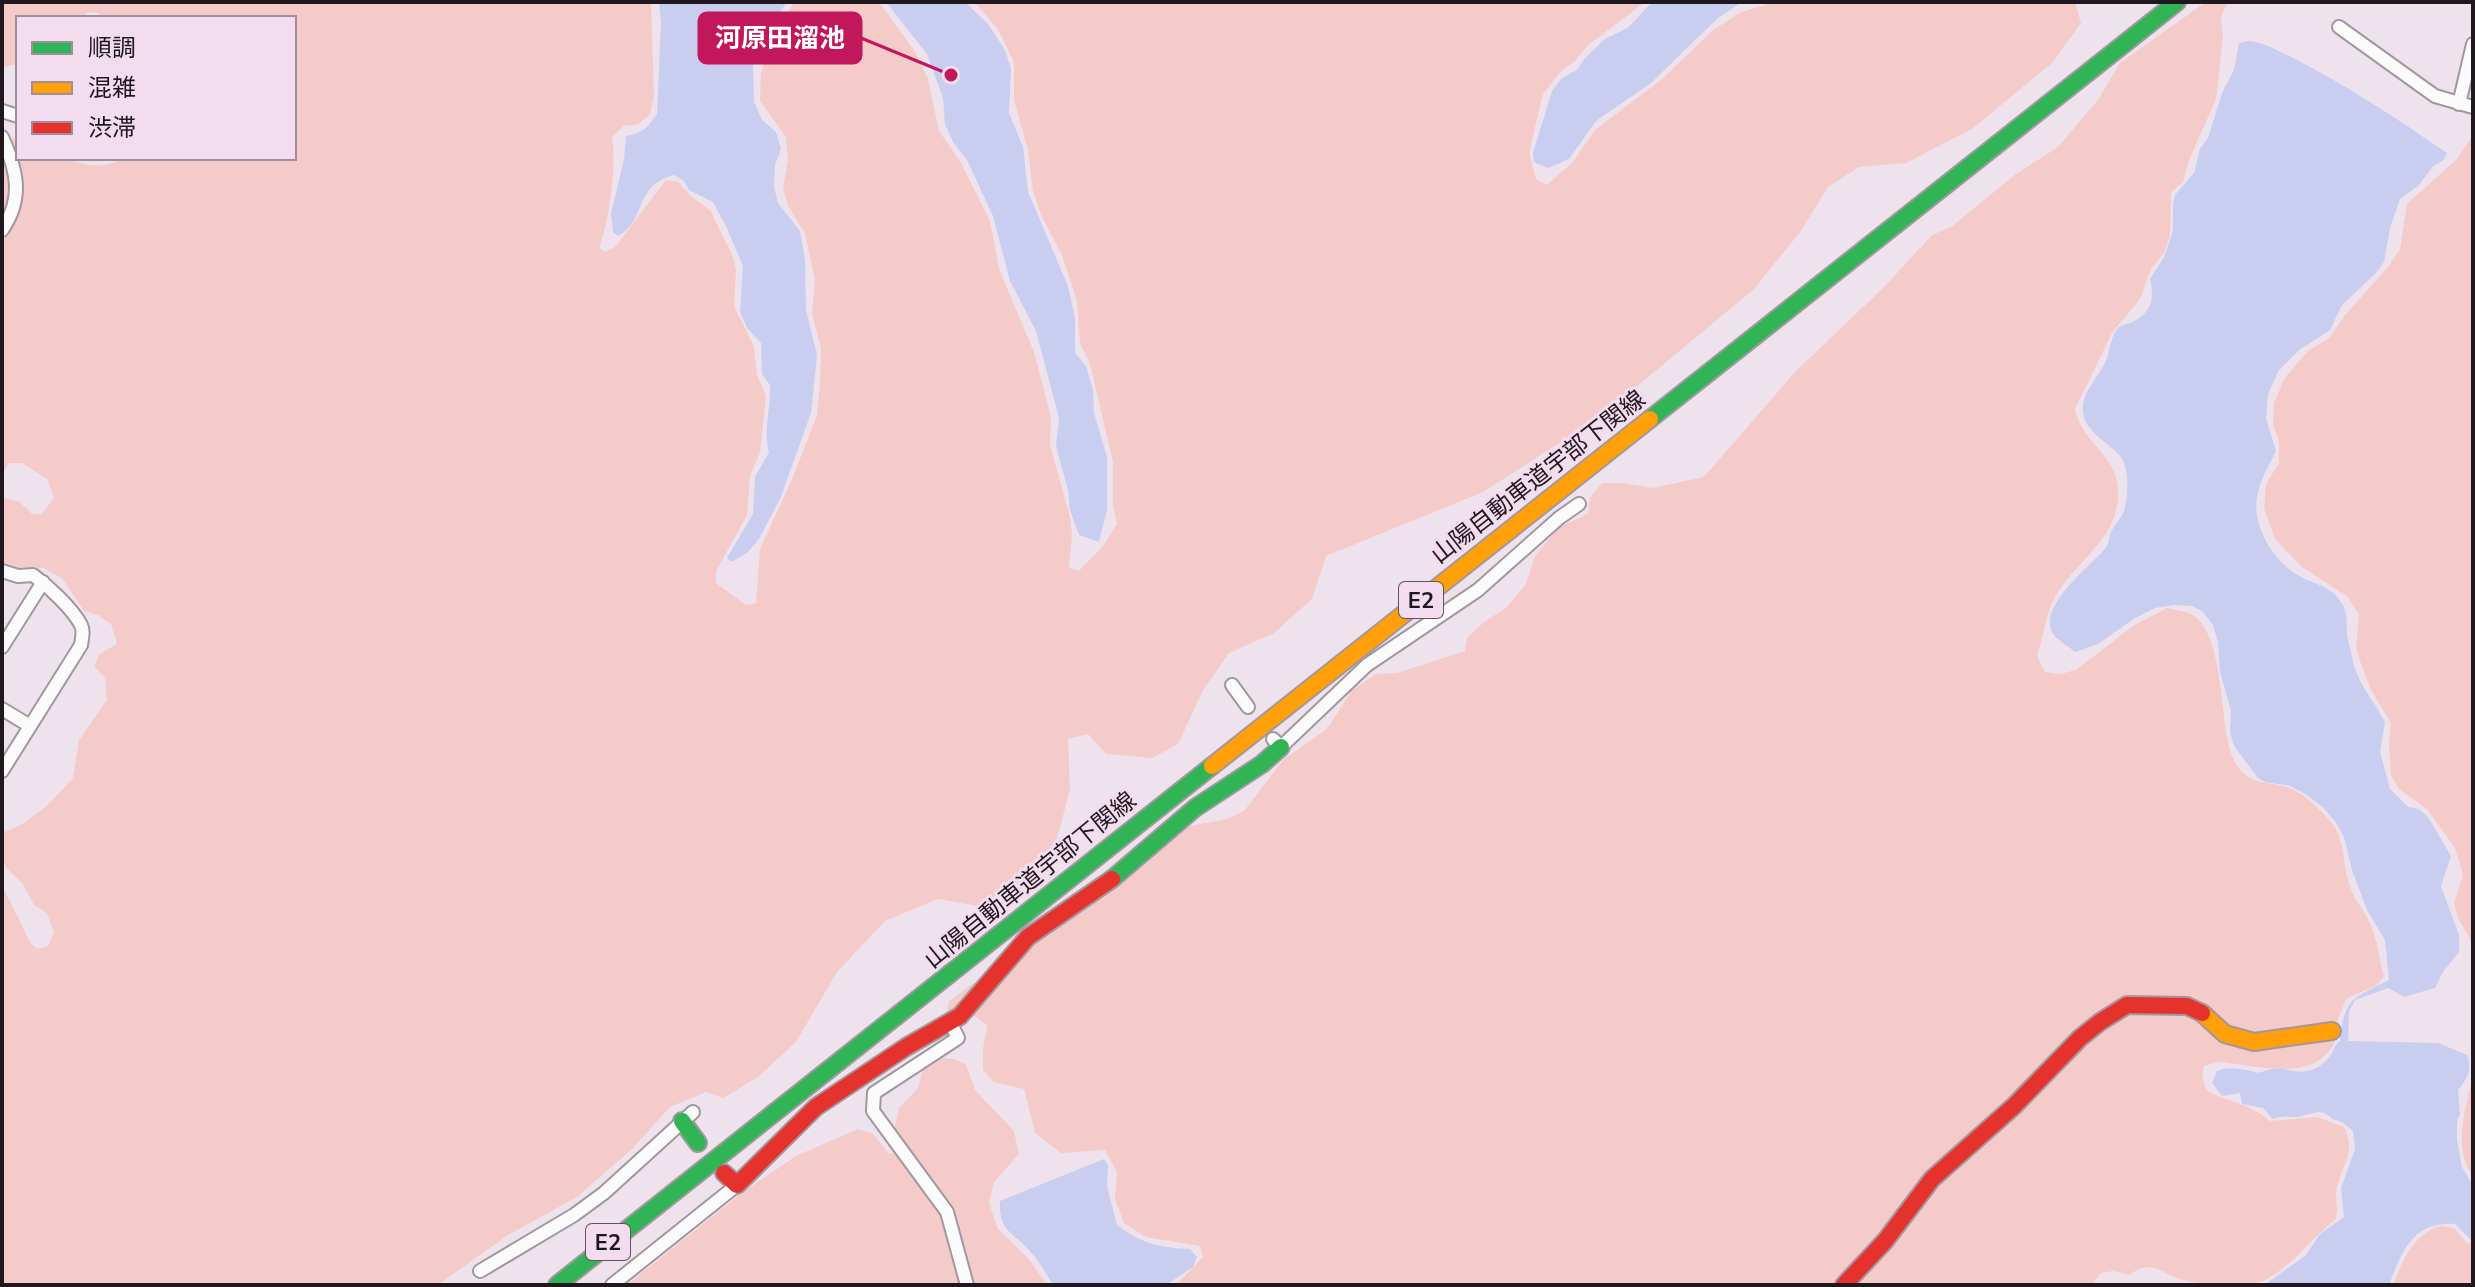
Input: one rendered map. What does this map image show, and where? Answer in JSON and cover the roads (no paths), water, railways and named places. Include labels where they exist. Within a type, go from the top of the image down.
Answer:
[{"type":"main road","name":"山陽自動車道宇部下関線","points":[[557,1285],[2177,2]]},
{"type":"main road","points":[[730,1179],[816,1107],[906,1047],[960,1016],[1028,937],[1121,873],[1195,808],[1262,764],[1277,743]]},
{"type":"main road","points":[[1844,1285],[1885,1241],[1932,1179],[1950,1161],[2014,1106],[2080,1038],[2127,1005],[2187,1006],[2206,1015],[2225,1034],[2254,1042],[2332,1031]]},
{"type":"main road","points":[[688,1117],[698,1143]]},
{"type":"main road","name":"山陽自動車道宇部下関線","points":[[550,1285],[666,1199]]},
{"type":"street","points":[[2339,27],[2435,96],[2473,107]]},
{"type":"street","points":[[2459,104],[2473,44]]},
{"type":"street","points":[[2,137],[13,168],[17,192],[12,215],[2,230]]},
{"type":"street","points":[[1277,743],[1367,665],[1478,590],[1579,504]]},
{"type":"street","points":[[2,571],[18,576],[33,575],[43,582],[80,624],[83,633],[81,645],[2,771]]},
{"type":"street","points":[[2,647],[43,582]]},
{"type":"street","points":[[1232,685],[1248,707]]},
{"type":"street","points":[[2,709],[30,726]]},
{"type":"street","points":[[950,1022],[958,1038],[874,1093],[873,1111],[947,1212],[967,1285]]},
{"type":"street","points":[[480,1271],[574,1215],[604,1193],[688,1117]]},
{"type":"street","points":[[612,1285],[730,1179]]},
{"type":"water","points":[[659,2],[787,2],[764,34],[753,65],[754,102],[762,120],[776,132],[781,149],[775,165],[774,187],[778,203],[800,231],[805,260],[806,310],[817,355],[811,413],[780,499],[759,539],[747,553],[731,562],[727,558],[753,514],[755,477],[769,452],[770,385],[762,374],[761,343],[747,328],[740,312],[743,266],[713,202],[689,190],[684,181],[674,175],[652,187],[627,229],[618,236],[613,232],[611,214],[626,136],[644,129],[657,114]]},
{"type":"water","points":[[886,2],[965,2],[988,24],[1005,50],[1011,69],[1009,113],[1023,147],[1028,192],[1068,286],[1075,318],[1075,353],[1086,366],[1093,390],[1094,413],[1107,457],[1107,510],[1099,542],[1079,535],[1070,510],[1056,446],[1059,418],[1036,331],[1010,281],[993,216],[967,160],[953,142],[945,124],[943,98],[927,54]]},
{"type":"water","points":[[1652,2],[1758,2],[1739,4],[1718,18],[1651,83],[1596,121],[1569,159],[1548,168],[1534,162],[1533,153],[1552,91],[1561,79],[1578,69],[1605,39],[1629,27]]},
{"type":"water","points":[[2247,41],[2271,47],[2333,79],[2447,153],[2419,185],[2400,199],[2390,228],[2384,262],[2376,273],[2342,305],[2330,330],[2298,351],[2279,370],[2268,394],[2266,419],[2276,451],[2260,485],[2256,506],[2261,530],[2277,558],[2296,574],[2330,591],[2342,603],[2355,670],[2385,722],[2380,752],[2390,789],[2408,807],[2419,809],[2428,817],[2451,856],[2441,886],[2459,935],[2459,952],[2435,988],[2404,997],[2388,988],[2355,1000],[2349,1012],[2348,1041],[2438,1043],[2467,1055],[2469,1060],[2468,1074],[2458,1090],[2460,1114],[2457,1139],[2462,1167],[2473,1186],[2473,1242],[2455,1224],[2429,1227],[2411,1241],[2389,1285],[2264,1285],[2305,1256],[2320,1234],[2344,1217],[2341,1188],[2355,1149],[2353,1131],[2323,1113],[2273,1119],[2263,1108],[2242,1104],[2240,1093],[2222,1096],[2212,1083],[2217,1071],[2226,1069],[2259,1073],[2272,1069],[2304,1072],[2318,1067],[2328,1059],[2340,1041],[2344,1016],[2352,1001],[2389,980],[2385,940],[2367,910],[2344,837],[2323,807],[2291,786],[2258,778],[2234,746],[2230,732],[2231,711],[2220,672],[2218,642],[2213,625],[2202,611],[2192,606],[2155,608],[2098,644],[2075,652],[2054,635],[2050,622],[2052,610],[2059,599],[2106,547],[2124,511],[2127,476],[2124,462],[2085,421],[2085,398],[2106,361],[2117,330],[2142,316],[2149,307],[2152,297],[2150,279],[2164,257],[2173,231],[2175,195],[2194,173],[2200,149],[2208,138],[2222,93],[2234,70],[2239,43]]},
{"type":"water","points":[[1104,1159],[1108,1166],[1107,1186],[1117,1225],[1151,1243],[1190,1249],[1197,1257],[1193,1267],[1166,1285],[1053,1285],[1035,1257],[1003,1223],[1000,1201]]},
{"type":"place","name":"河原田溜池","points":[[951,75]]}]
